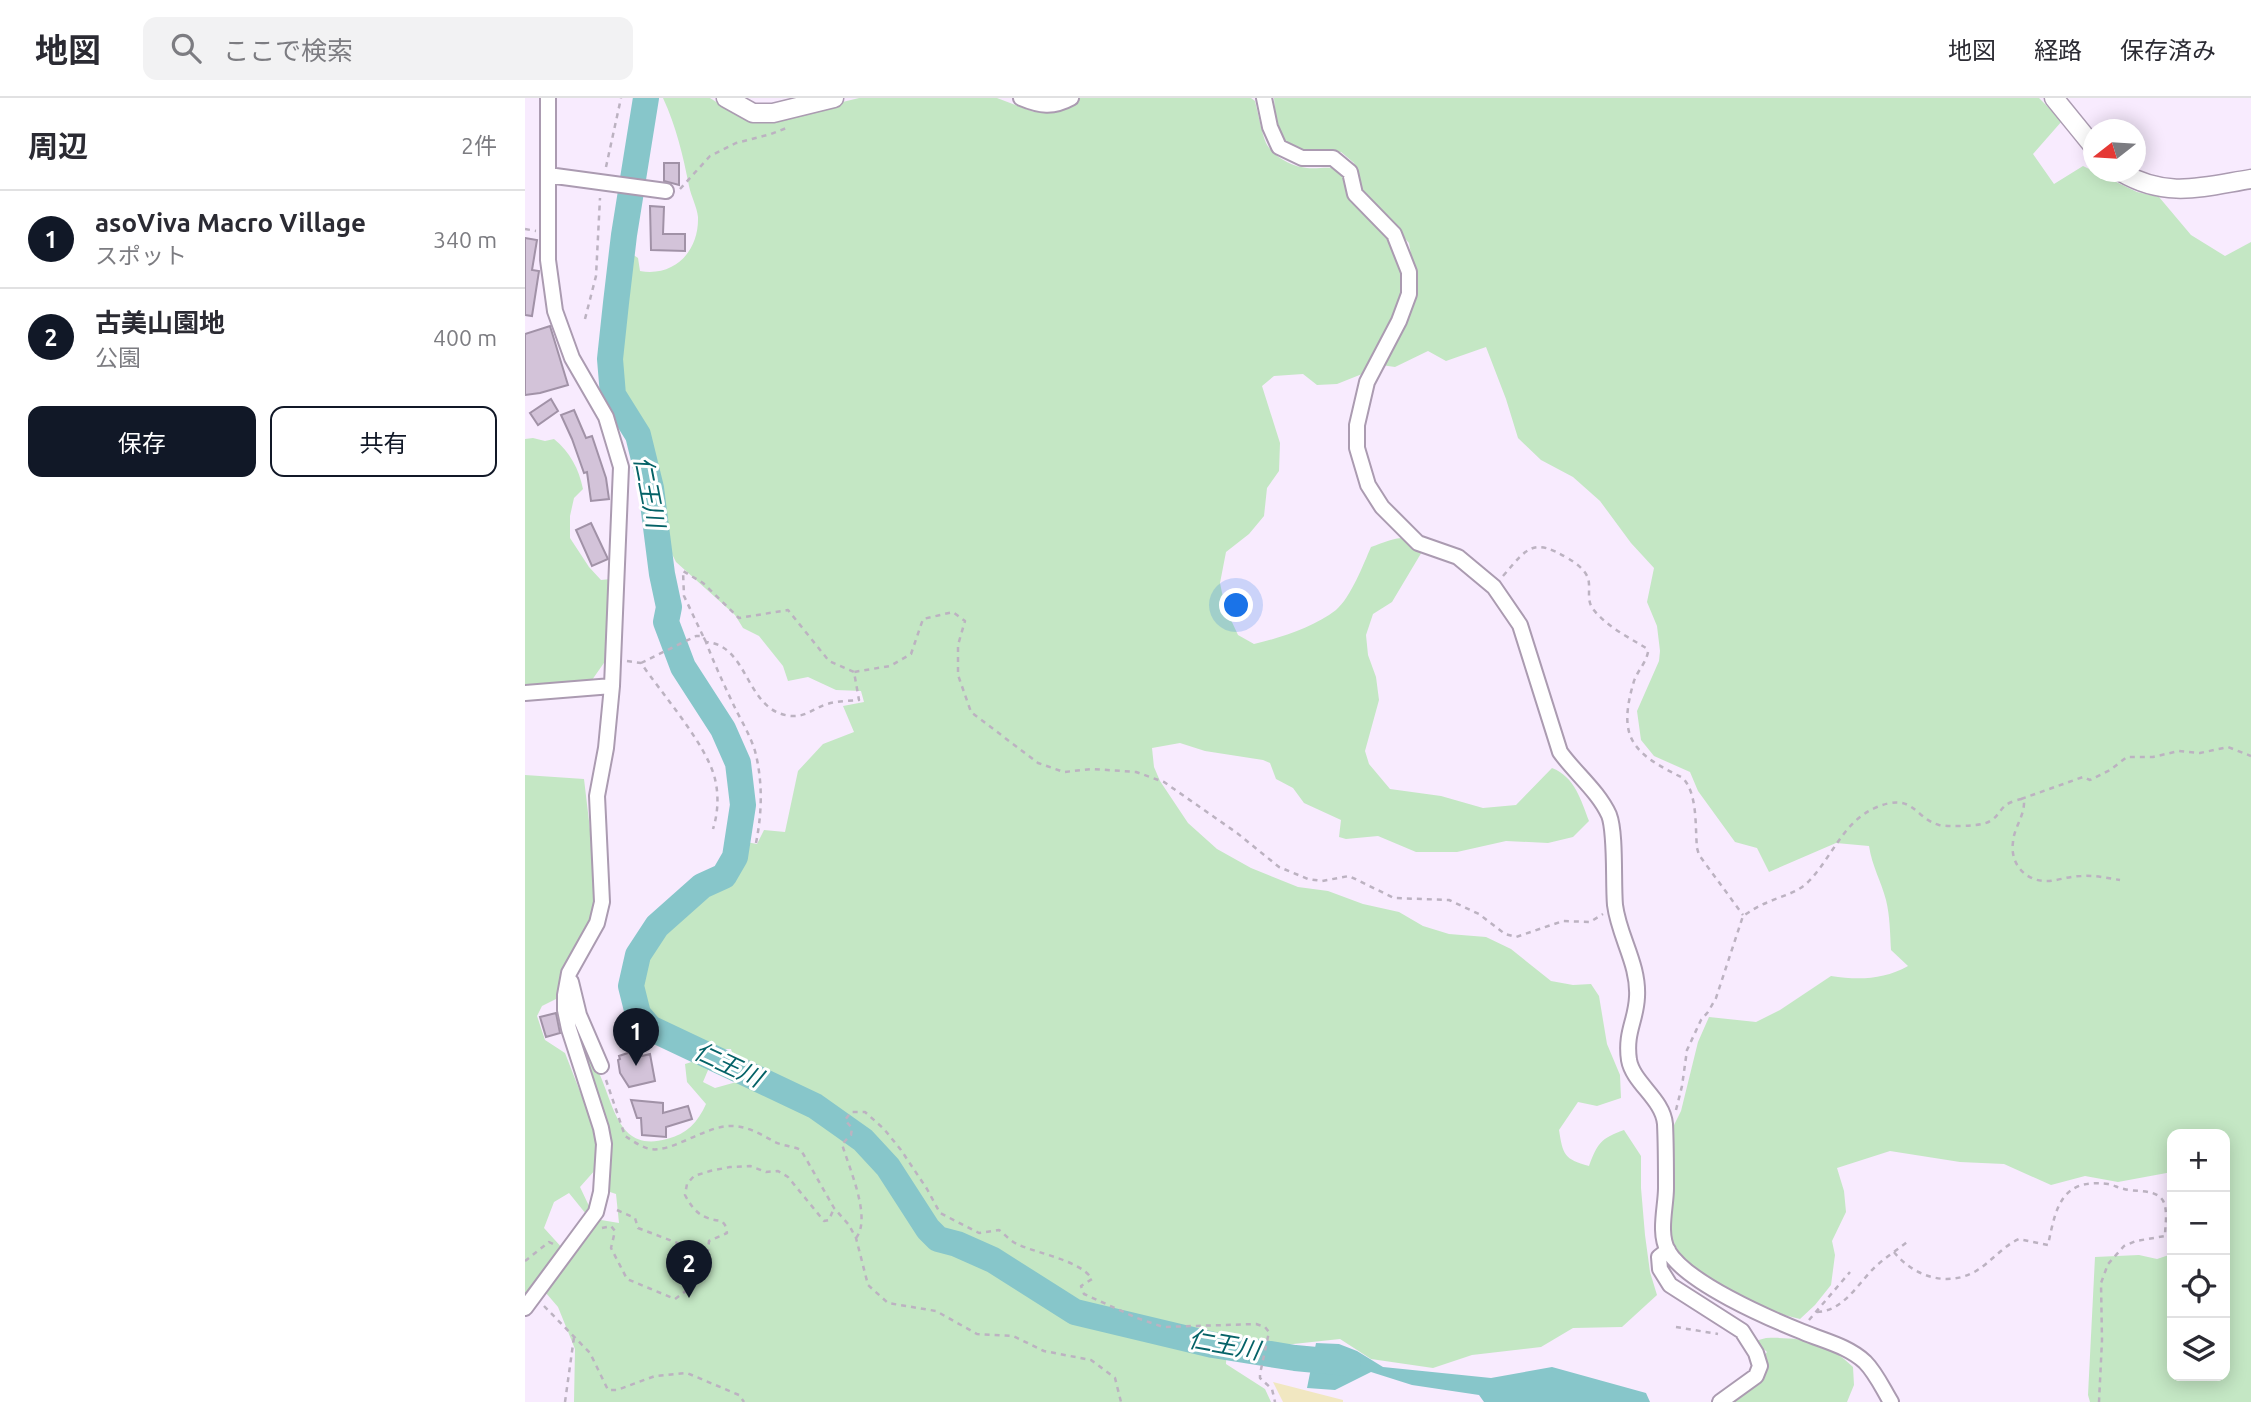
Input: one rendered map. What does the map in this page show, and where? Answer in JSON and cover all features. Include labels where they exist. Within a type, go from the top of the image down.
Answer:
[{"type":"main road","points":[[726,98],[753,113],[773,113],[834,98]]},
{"type":"main road","points":[[2054,98],[2083,133]]},
{"type":"main road","points":[[2137,182],[2162,188],[2190,189],[2251,179]]},
{"type":"street","points":[[525,1308],[596,1212],[601,1192],[604,1144],[569,1029],[565,995],[569,973],[597,923],[603,902],[597,796],[606,748],[612,686],[621,467],[606,417],[572,358],[555,311],[548,260],[548,98]]},
{"type":"street","points":[[1021,98],[1047,106],[1059,105],[1071,98]]},
{"type":"street","points":[[1264,98],[1270,127],[1279,147],[1302,158],[1333,158],[1350,172],[1355,194],[1394,234],[1409,272],[1409,294],[1399,321],[1367,382],[1357,425],[1357,448],[1368,485],[1382,507],[1418,543],[1458,557],[1494,587],[1520,625],[1560,752],[1603,803],[1611,819],[1615,908],[1636,971],[1637,999],[1628,1035],[1630,1063],[1665,1120],[1664,1233],[1668,1250],[1689,1274],[1744,1304],[1804,1333],[1832,1342],[1863,1360],[1891,1402]]},
{"type":"street","points":[[548,175],[666,191]]},
{"type":"street","points":[[525,693],[612,686]]},
{"type":"street","points":[[569,973],[579,1015],[601,1066]]},
{"type":"street","points":[[1668,1250],[1659,1257],[1660,1269],[1670,1285],[1742,1331],[1756,1353],[1760,1366],[1756,1376],[1720,1402]]},
{"type":"path","points":[[585,319],[596,276],[604,183],[621,98]]},
{"type":"path","points":[[666,191],[680,190],[710,156],[736,143],[771,134],[795,124],[807,113],[807,105]]},
{"type":"path","points":[[1494,587],[1533,547],[1551,548],[1574,561],[1585,572],[1589,580],[1589,601],[1592,608],[1646,648],[1647,660],[1635,680],[1626,722],[1628,733],[1643,754],[1687,782],[1693,803],[1699,855],[1743,916]]},
{"type":"path","points":[[756,843],[761,791],[755,752],[684,596],[683,571],[703,583],[740,618],[788,610],[829,661],[854,672],[890,666],[911,653],[923,620],[953,612],[965,621],[958,645],[958,675],[971,712],[1038,763],[1064,772],[1093,769],[1136,772],[1164,782],[1237,833],[1279,867],[1308,879],[1322,881],[1349,876],[1394,898],[1449,900],[1479,914],[1504,934],[1516,937],[1563,921],[1590,922],[1615,908]]},
{"type":"path","points":[[613,660],[641,663],[691,638],[703,636]]},
{"type":"path","points":[[706,642],[718,643],[727,650],[760,699],[768,708],[779,714],[806,715],[828,703],[859,700],[854,672]]},
{"type":"path","points":[[641,663],[675,710],[711,768],[716,781],[717,804],[713,829]]},
{"type":"path","points":[[1665,1127],[1671,1122],[1675,1112],[1687,1050],[1701,1020],[1716,998],[1743,916],[1809,882],[1848,827],[1866,813],[1878,806],[1894,802],[1904,803],[1936,825],[1983,824],[2001,813],[2005,805],[2083,776],[2090,780],[2111,770],[2127,757],[2153,757],[2179,751],[2200,753],[2228,747],[2251,756]]},
{"type":"path","points":[[2021,799],[2024,800],[2025,810],[2012,845],[2017,866],[2025,875],[2043,881],[2081,876],[2120,880]]},
{"type":"path","points":[[601,1066],[625,1136],[652,1149],[728,1126],[752,1129],[778,1143],[801,1150],[834,1208],[856,1238],[868,1285],[888,1303],[936,1311],[977,1334],[1013,1336],[1044,1351],[1091,1360],[1115,1378],[1121,1402]]},
{"type":"path","points":[[856,1238],[862,1231],[862,1209],[842,1144],[851,1135],[852,1128],[845,1120],[851,1112],[865,1112],[884,1129],[901,1150],[940,1213],[979,1233],[999,1230],[1013,1242],[1082,1269],[1092,1279],[1081,1286],[1084,1294],[1163,1327],[1256,1324],[1265,1327],[1269,1332],[1259,1374],[1272,1389],[1275,1402]]},
{"type":"path","points":[[592,1218],[602,1228],[611,1226],[615,1231],[611,1248],[627,1279],[675,1299],[686,1291],[680,1274],[701,1269],[709,1241],[727,1233],[722,1221],[708,1220],[699,1215],[685,1195],[687,1184],[694,1176],[730,1167],[750,1166],[766,1172],[778,1171],[788,1177],[824,1221],[829,1220],[834,1208]]},
{"type":"path","points":[[1894,1252],[1912,1270],[1930,1277],[1953,1280],[1976,1271],[2019,1239],[2048,1245],[2054,1219],[2063,1198],[2081,1184],[2110,1184],[2125,1190],[2159,1196],[2165,1209],[2165,1236],[2124,1246],[2108,1264],[2101,1283],[2099,1402]]},
{"type":"path","points":[[617,1210],[635,1218],[638,1228],[704,1253]]},
{"type":"path","points":[[525,1261],[549,1242],[567,1252]]},
{"type":"path","points":[[1817,1312],[1826,1311],[1841,1302],[1876,1266],[1906,1242]]},
{"type":"path","points":[[1804,1333],[1809,1320],[1850,1272]]},
{"type":"path","points":[[535,1296],[590,1353],[608,1390],[617,1390],[655,1376],[687,1373],[739,1395],[744,1402]]},
{"type":"path","points":[[1677,1327],[1741,1338],[1746,1336]]},
{"type":"path","points":[[565,1402],[573,1337]]},
{"type":"shaded area","points":[[663,98],[710,98],[740,117],[761,122],[859,98],[997,98],[1034,112],[1051,111],[1080,98],[1251,98],[1255,101],[1266,143],[1278,157],[1302,167],[1340,169],[1379,222],[1397,253],[1403,287],[1399,306],[1367,372],[1337,384],[1317,385],[1303,374],[1274,376],[1262,386],[1280,443],[1279,471],[1267,488],[1264,516],[1249,534],[1226,552],[1220,583],[1225,607],[1238,635],[1254,644],[1286,635],[1318,622],[1336,610],[1352,589],[1371,547],[1399,538],[1420,541],[1426,545],[1392,602],[1373,614],[1366,635],[1379,700],[1365,751],[1369,764],[1390,789],[1441,796],[1483,808],[1516,805],[1552,768],[1572,783],[1589,821],[1573,837],[1548,843],[1506,841],[1457,852],[1416,852],[1378,836],[1346,839],[1339,837],[1341,820],[1304,803],[1293,788],[1276,779],[1270,763],[1263,760],[1205,751],[1180,743],[1152,748],[1154,767],[1160,781],[1188,823],[1217,849],[1251,868],[1298,887],[1328,891],[1363,904],[1399,912],[1423,926],[1449,934],[1486,937],[1511,949],[1551,981],[1573,985],[1591,984],[1599,996],[1607,1044],[1620,1075],[1621,1098],[1597,1106],[1578,1102],[1559,1130],[1566,1155],[1589,1166],[1601,1143],[1624,1130],[1641,1156],[1645,1235],[1650,1272],[1657,1295],[1622,1327],[1573,1328],[1541,1347],[1472,1355],[1433,1368],[1371,1359],[1340,1339],[1284,1345],[1247,1338],[1227,1339],[1226,1364],[1265,1389],[1271,1402],[574,1402],[575,1349],[558,1307],[546,1293],[595,1219],[619,1223],[616,1194],[607,1191],[580,1046],[594,1063],[618,1119],[626,1131],[636,1138],[649,1141],[674,1137],[686,1130],[695,1122],[706,1104],[687,1082],[685,1064],[695,1061],[711,1063],[703,1082],[715,1088],[740,1081],[731,1049],[720,1049],[664,1030],[644,1014],[640,999],[646,950],[663,928],[702,892],[728,878],[737,864],[741,841],[757,844],[764,830],[785,832],[798,771],[823,744],[854,732],[843,706],[864,702],[861,691],[836,690],[808,677],[788,681],[783,666],[759,636],[743,628],[735,615],[676,562],[661,532],[655,485],[641,426],[622,395],[618,359],[626,271],[632,254],[638,258],[640,271],[664,270],[674,266],[689,251],[697,230],[698,217],[682,152]]},
{"type":"shaded area","points":[[1274,98],[2039,98],[2062,121],[2033,154],[2054,184],[2083,166],[2083,182],[2116,182],[2137,192],[2159,197],[2191,235],[2225,256],[2251,242],[2251,1402],[2090,1402],[2088,1395],[2095,1257],[2139,1255],[2157,1259],[2167,1256],[2167,1381],[2230,1381],[2230,1129],[2167,1129],[2167,1173],[2118,1182],[2085,1176],[2051,1185],[2004,1164],[1960,1162],[1890,1151],[1837,1168],[1844,1191],[1846,1212],[1832,1241],[1835,1255],[1831,1285],[1800,1319],[1707,1291],[1675,1247],[1668,1225],[1671,1131],[1681,1111],[1698,1042],[1709,1017],[1756,1022],[1780,1010],[1831,976],[1870,978],[1908,966],[1891,950],[1887,906],[1869,846],[1836,843],[1769,872],[1757,848],[1735,842],[1698,791],[1690,772],[1654,756],[1641,740],[1637,711],[1659,661],[1657,626],[1647,602],[1654,568],[1631,543],[1600,501],[1573,477],[1541,460],[1518,438],[1486,347],[1446,361],[1428,351],[1395,367],[1381,365],[1414,271],[1409,243],[1362,192],[1354,163],[1341,152],[1290,153],[1278,134]]},
{"type":"shaded area","points":[[525,439],[545,441],[554,439],[569,455],[579,475],[583,489],[574,498],[570,516],[570,538],[601,580],[621,578],[606,660],[592,680],[525,687]]},
{"type":"shaded area","points":[[525,775],[584,779],[598,897],[595,917],[569,962],[558,998],[542,1006],[537,1016],[545,1040],[565,1053],[598,1138],[596,1169],[580,1187],[589,1206],[586,1214],[569,1193],[554,1202],[544,1228],[564,1250],[525,1302]]},
{"type":"shaded area","points":[[1791,1338],[1813,1342],[1843,1358],[1853,1367],[1854,1385],[1847,1402],[1728,1402],[1767,1352],[1755,1341]]},
{"type":"shaded area","points":[[1316,1343],[1339,1344],[1357,1351],[1383,1367],[1491,1378],[1552,1367],[1646,1393],[1650,1402],[1484,1402],[1479,1395],[1412,1385],[1371,1372],[1335,1390],[1307,1388]]},
{"type":"sand","points":[[1273,1382],[1343,1400],[1343,1402],[1283,1402]]},
{"type":"building","points":[[664,163],[679,163],[679,185],[664,181]]},
{"type":"building","points":[[650,206],[664,207],[663,234],[685,234],[685,251],[651,250]]},
{"type":"building","points":[[525,238],[537,240],[532,270],[539,271],[532,316],[525,315]]},
{"type":"building","points":[[550,326],[568,385],[525,395],[525,334]]},
{"type":"building","points":[[551,399],[558,411],[538,425],[530,413]]},
{"type":"building","points":[[574,410],[586,438],[592,436],[606,478],[609,499],[591,501],[587,472],[584,473],[561,415]]},
{"type":"building","points":[[591,523],[608,559],[592,566],[576,530]]},
{"type":"building","points":[[556,1013],[560,1033],[546,1037],[540,1017]]},
{"type":"building","points":[[631,1052],[641,1053],[642,1056],[650,1054],[655,1081],[629,1087],[620,1073],[618,1060],[619,1056]]},
{"type":"building","points":[[631,1100],[663,1103],[663,1113],[688,1106],[692,1119],[666,1127],[666,1137],[642,1135],[641,1118],[637,1118]]},
{"type":"waterway","name":"仁王川","points":[[646,98],[616,303],[610,359],[613,395],[638,435],[651,488],[669,607],[666,622],[683,667],[723,729],[738,763],[743,805],[735,857],[724,876],[702,886],[657,926],[638,955],[631,986],[638,1014],[650,1028],[815,1106],[863,1140],[888,1167],[928,1229],[938,1239],[957,1244],[993,1260],[1075,1312],[1213,1345],[1348,1363]]},
{"type":"place","name":"asoViva Macro Village","points":[[636,1066]]},
{"type":"place","name":"古美山園地","points":[[689,1298]]}]
